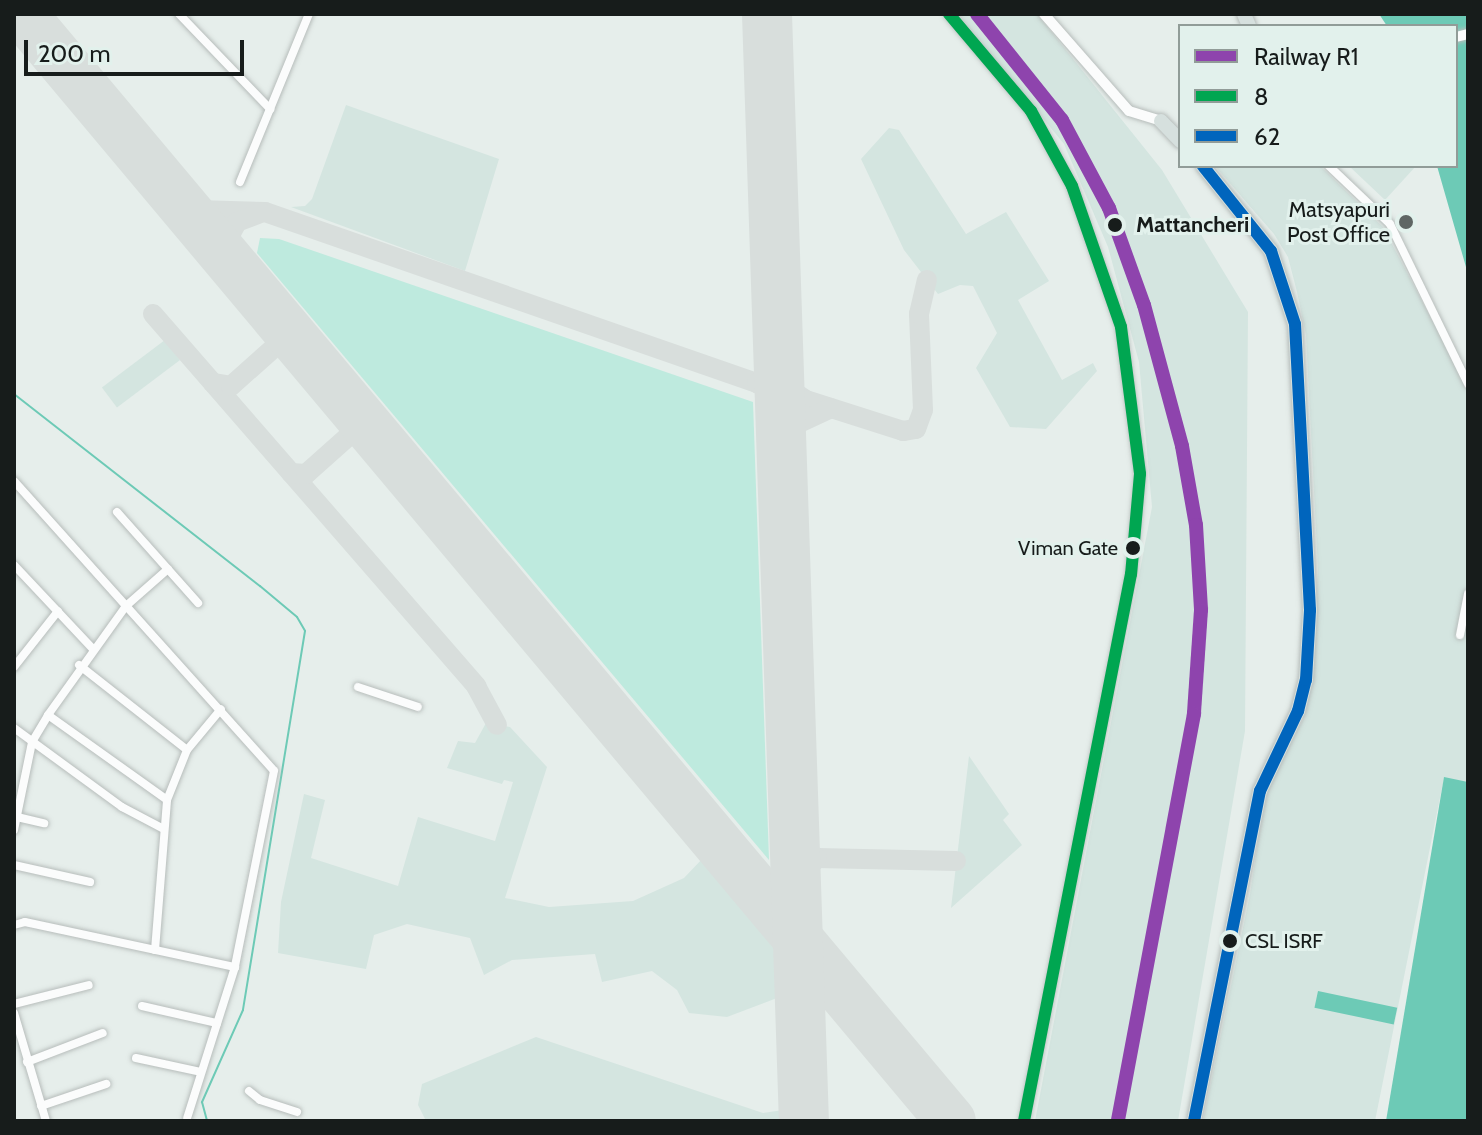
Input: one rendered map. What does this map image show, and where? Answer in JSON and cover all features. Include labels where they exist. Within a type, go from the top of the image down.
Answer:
[{"type":"highway","points":[[1161,121],[1178,121]]},
{"type":"highway","points":[[1161,121],[1178,139]]},
{"type":"highway","points":[[1194,1121],[1260,791],[1298,711],[1306,680],[1310,610],[1295,324],[1271,251],[1205,168]]},
{"type":"street","points":[[179,14],[270,109]]},
{"type":"street","points":[[240,182],[309,14]]},
{"type":"street","points":[[949,14],[1031,111],[1072,186],[1121,327],[1140,474],[1131,574],[1024,1121]]},
{"type":"street","points":[[1044,14],[1129,111],[1161,121]]},
{"type":"street","points":[[1331,168],[1390,224],[1468,384]]},
{"type":"street","points":[[14,482],[274,771],[235,967],[187,1118]]},
{"type":"street","points":[[117,512],[198,603]]},
{"type":"street","points":[[14,565],[93,649]]},
{"type":"street","points":[[14,830],[32,742],[79,665],[126,606],[168,569]]},
{"type":"street","points":[[1460,635],[1468,594]]},
{"type":"street","points":[[14,667],[58,611]]},
{"type":"street","points":[[79,665],[187,750]]},
{"type":"street","points":[[358,687],[418,707]]},
{"type":"street","points":[[155,950],[162,828],[167,800],[187,750],[221,709]]},
{"type":"street","points":[[48,715],[167,800]]},
{"type":"street","points":[[14,728],[122,807],[162,828]]},
{"type":"street","points":[[17,817],[44,823]]},
{"type":"street","points":[[14,865],[90,882]]},
{"type":"street","points":[[14,925],[25,922],[235,967]]},
{"type":"street","points":[[14,1004],[89,985]]},
{"type":"street","points":[[142,1006],[217,1023]]},
{"type":"street","points":[[14,1013],[46,1121]]},
{"type":"street","points":[[27,1062],[103,1033]]},
{"type":"street","points":[[136,1058],[201,1072]]},
{"type":"street","points":[[41,1106],[106,1084]]},
{"type":"street","points":[[249,1091],[260,1100],[297,1112]]},
{"type":"shaded area","points":[[958,14],[1037,14],[1162,170],[1248,312],[1245,731],[1178,1121],[1035,1121],[1152,507],[1139,362],[1108,247],[1064,144]]},
{"type":"shaded area","points":[[1379,14],[1468,14],[1468,274],[1438,168],[1458,168],[1458,24],[1386,24]]},
{"type":"shaded area","points":[[346,105],[499,159],[465,271],[291,207],[305,206],[312,199]]},
{"type":"shaded area","points":[[889,128],[899,130],[966,234],[1006,212],[1049,281],[1018,300],[1062,380],[1093,363],[1097,371],[1046,429],[1010,427],[976,368],[997,333],[973,286],[960,285],[938,294],[904,250],[861,159]]},
{"type":"shaded area","points":[[1217,168],[1322,168],[1383,227],[1468,389],[1468,782],[1444,778],[1375,1121],[1203,1121],[1250,894],[1266,789],[1303,720],[1312,675],[1318,569],[1306,335],[1288,257],[1274,234]]},
{"type":"shaded area","points":[[1351,168],[1414,168],[1385,200]]},
{"type":"shaded area","points":[[260,238],[279,239],[753,402],[769,860],[257,253]]},
{"type":"shaded area","points":[[165,340],[180,360],[117,408],[102,388]]},
{"type":"shaded area","points":[[486,723],[510,727],[547,767],[505,898],[549,907],[633,901],[684,878],[703,858],[777,946],[777,998],[727,1017],[689,1013],[677,990],[652,971],[602,982],[595,954],[512,960],[484,975],[470,938],[407,924],[374,935],[366,969],[278,953],[281,902],[304,794],[325,800],[311,858],[398,886],[418,817],[495,841],[513,782],[504,780],[502,784],[447,768],[458,741],[475,743]]},
{"type":"shaded area","points":[[969,756],[1009,814],[1003,820],[1022,845],[951,908]]},
{"type":"shaded area","points":[[1444,777],[1468,782],[1468,1121],[1386,1121]]},
{"type":"shaded area","points":[[1318,991],[1397,1008],[1394,1024],[1314,1008]]},
{"type":"shaded area","points":[[536,1037],[763,1113],[783,1110],[783,1121],[426,1121],[418,1105],[422,1084]]},
{"type":"waterway","points":[[14,394],[260,586],[297,617],[305,631],[243,1010],[202,1102],[207,1121]]},
{"type":"taxiway","points":[[167,187],[196,210],[265,212],[757,383],[775,382],[780,368]]},
{"type":"taxiway","points":[[239,273],[229,237],[237,222],[261,213]]},
{"type":"taxiway","points":[[780,368],[791,390],[806,400],[903,431],[916,429],[923,410],[919,314],[927,280]]},
{"type":"taxiway","points":[[153,314],[476,686],[497,725]]},
{"type":"taxiway","points":[[213,383],[231,386],[277,345],[283,325]]},
{"type":"taxiway","points":[[757,383],[775,394],[782,408]]},
{"type":"taxiway","points":[[782,431],[831,408]]},
{"type":"taxiway","points":[[291,473],[306,474],[352,433],[357,414]]},
{"type":"taxiway","points":[[795,838],[805,853],[817,858],[956,861]]},
{"type":"taxiway","points":[[796,881],[817,858]]},
{"type":"runway","points":[[22,14],[951,1121]]},
{"type":"runway","points":[[767,14],[804,1121]]},
{"type":"rail line","name":"R1","points":[[977,14],[1062,120],[1109,208],[1144,305],[1182,446],[1196,525],[1201,610],[1194,714],[1118,1121]]},
{"type":"transit line","name":"8","points":[[949,14],[1031,111],[1072,186],[1121,327],[1140,474],[1131,574],[1024,1121]]},
{"type":"transit line","name":"62","points":[[1194,1121],[1260,791],[1298,711],[1306,680],[1310,610],[1295,324],[1271,251],[1205,168]]},
{"type":"place","name":"Matsyapuri Post Office","points":[[1406,222]]},
{"type":"place","name":"Mattancheri","points":[[1115,225]]},
{"type":"place","name":"Viman Gate","points":[[1133,548]]},
{"type":"place","name":"CSL ISRF","points":[[1230,941]]}]
